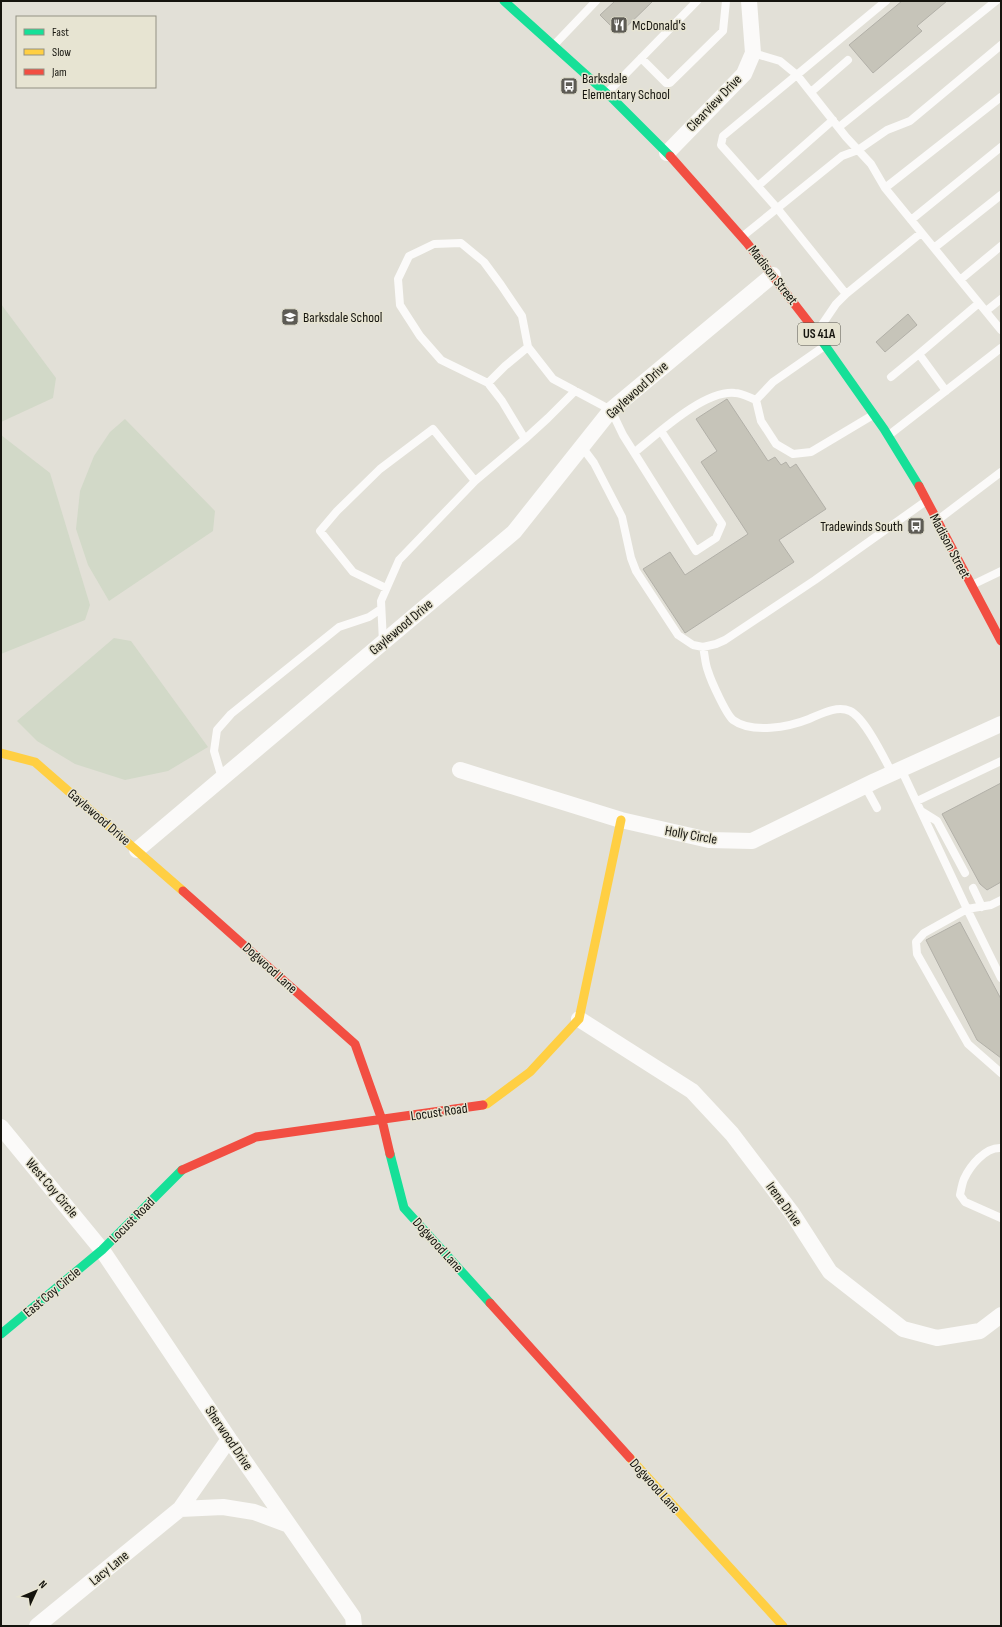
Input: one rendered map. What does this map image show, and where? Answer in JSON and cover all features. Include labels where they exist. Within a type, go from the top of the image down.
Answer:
[{"type":"street","name":"Madison Street","points":[[504,1],[606,93],[667,153],[743,236],[827,344],[889,436],[926,501],[1001,642]]},
{"type":"street","name":"Clearview Drive","points":[[667,153],[744,74],[753,53],[749,1]]},
{"type":"street","name":"Gaylewood Drive","points":[[1,753],[35,762],[137,850],[514,532],[611,410],[773,275]]},
{"type":"street","name":"Holly Circle","points":[[460,770],[621,820],[709,840],[752,841],[865,786],[1001,724]]},
{"type":"street","points":[[579,1019],[621,820]]},
{"type":"street","name":"Dogwood Lane","points":[[137,850],[355,1044],[382,1120],[404,1208],[783,1626]]},
{"type":"street","name":"Locust Road","points":[[102,1250],[180,1171],[256,1137],[487,1104],[530,1072],[579,1019]]},
{"type":"street","name":"Irene Drive","points":[[579,1019],[692,1091],[732,1134],[792,1213],[830,1272],[903,1329],[937,1338],[980,1331],[1001,1315]]},
{"type":"street","name":"West Coy Circle","points":[[1,1127],[102,1250]]},
{"type":"street","name":"East Coy Circle","points":[[1,1334],[102,1250]]},
{"type":"street","name":"Sherwood Drive","points":[[102,1250],[353,1617],[354,1626]]},
{"type":"street","name":"Lacy Lane","points":[[37,1626],[180,1509],[230,1439]]},
{"type":"street","points":[[180,1509],[223,1507],[254,1512],[290,1525]]},
{"type":"lane","points":[[554,45],[596,1]]},
{"type":"lane","points":[[606,93],[697,1]]},
{"type":"lane","points":[[641,58],[666,83],[670,83],[723,30],[726,1]]},
{"type":"lane","points":[[846,294],[777,208],[721,145],[723,136],[886,1]]},
{"type":"lane","points":[[839,127],[996,1]]},
{"type":"lane","points":[[743,236],[842,156],[858,150],[887,130],[910,121],[1001,45]]},
{"type":"lane","points":[[753,53],[780,61],[797,76],[871,164],[885,188],[1001,330]]},
{"type":"lane","points":[[811,92],[848,60]]},
{"type":"lane","points":[[885,188],[1001,97]]},
{"type":"lane","points":[[758,186],[833,120]]},
{"type":"lane","points":[[911,220],[1001,147]]},
{"type":"lane","points":[[934,248],[1001,195]]},
{"type":"lane","points":[[817,332],[836,304],[846,294],[922,232]]},
{"type":"lane","points":[[525,439],[502,400],[488,384],[441,360],[420,336],[400,305],[398,279],[409,256],[434,244],[461,243],[484,262],[522,316],[528,347],[553,379],[611,410],[623,435],[696,551],[716,538],[722,524],[661,431]]},
{"type":"lane","points":[[960,280],[1001,246]]},
{"type":"lane","points":[[986,311],[1001,299]]},
{"type":"lane","points":[[891,377],[980,303]]},
{"type":"lane","points":[[756,400],[773,382],[827,344]]},
{"type":"lane","points":[[488,384],[505,366],[528,347]]},
{"type":"lane","points":[[889,436],[1001,348]]},
{"type":"lane","points":[[919,354],[946,391]]},
{"type":"lane","points":[[383,642],[381,600],[399,560],[475,481],[525,439],[575,391]]},
{"type":"lane","points":[[635,452],[698,404],[721,394],[736,393],[756,400]]},
{"type":"lane","points":[[756,400],[761,421],[776,444],[794,454],[811,452],[874,414]]},
{"type":"lane","points":[[386,588],[353,572],[320,531],[337,511],[380,469],[433,429],[475,481]]},
{"type":"lane","points":[[582,447],[594,463],[622,517],[631,558],[636,570],[678,636],[693,645],[703,647],[725,640],[815,580],[926,501]]},
{"type":"lane","points":[[936,520],[1001,472]]},
{"type":"lane","points":[[971,586],[1001,571]]},
{"type":"lane","points":[[222,778],[214,751],[217,730],[231,714],[339,627],[369,617],[381,609]]},
{"type":"lane","points":[[703,647],[708,670],[718,695],[732,719],[741,724],[772,728],[803,721],[830,711],[842,709],[850,711],[861,720],[917,801],[967,910],[1001,978]]},
{"type":"lane","points":[[917,801],[1001,761]]},
{"type":"lane","points":[[865,786],[877,808]]},
{"type":"lane","points":[[921,811],[937,821],[965,873]]},
{"type":"lane","points":[[973,888],[982,907]]},
{"type":"lane","points":[[1001,900],[991,905],[967,910],[924,933],[916,942],[917,954],[968,1044],[1001,1073]]},
{"type":"lane","points":[[1001,1148],[986,1153],[975,1162],[963,1180],[960,1195],[965,1202],[1001,1218]]},
{"type":"green space","points":[[1,304],[56,378],[53,398],[1,422]]},
{"type":"green space","points":[[125,419],[215,511],[213,531],[109,601],[88,565],[76,529],[80,491],[94,456],[110,432]]},
{"type":"green space","points":[[1,435],[50,473],[90,605],[85,620],[1,654]]},
{"type":"green space","points":[[114,638],[131,641],[208,747],[168,771],[125,780],[75,764],[37,741],[17,721]]},
{"type":"building","name":"McDonald's","points":[[615,1],[653,1],[619,34],[600,15]]},
{"type":"building","points":[[902,1],[947,1],[917,26],[922,31],[873,73],[849,45]]},
{"type":"building","points":[[908,314],[917,325],[885,352],[876,342]]},
{"type":"building","points":[[727,399],[768,461],[775,457],[781,465],[786,462],[790,468],[796,464],[826,509],[779,540],[794,562],[685,633],[643,569],[670,552],[685,575],[748,534],[701,462],[717,451],[696,419]]},
{"type":"building","points":[[1001,783],[1001,882],[987,890],[980,884],[942,814]]},
{"type":"building","points":[[960,922],[1001,999],[1001,1058],[977,1040],[926,940]]},
{"type":"traffic: fast","points":[[504,1],[614,100],[670,156]]},
{"type":"traffic: fast","points":[[810,324],[884,429],[919,486]]},
{"type":"traffic: fast","points":[[390,1154],[404,1208],[490,1303]]},
{"type":"traffic: fast","points":[[1,1334],[102,1250],[182,1170]]},
{"type":"traffic: slow","points":[[1,753],[35,762],[183,891]]},
{"type":"traffic: slow","points":[[483,1105],[487,1104],[530,1072],[579,1019],[621,820]]},
{"type":"traffic: slow","points":[[630,1458],[783,1626]]},
{"type":"traffic: jam","points":[[670,156],[747,243],[810,324]]},
{"type":"traffic: jam","points":[[919,486],[1001,641]]},
{"type":"traffic: jam","points":[[183,891],[355,1044],[382,1120],[390,1154]]},
{"type":"traffic: jam","points":[[182,1170],[256,1137],[483,1105]]},
{"type":"traffic: jam","points":[[490,1303],[630,1458]]},
{"type":"place","name":"McDonald's","points":[[619,25]]},
{"type":"place","name":"Barksdale Elementary School","points":[[569,86]]},
{"type":"place","name":"Barksdale School","points":[[290,317]]},
{"type":"place","name":"Tradewinds South","points":[[916,526]]}]
